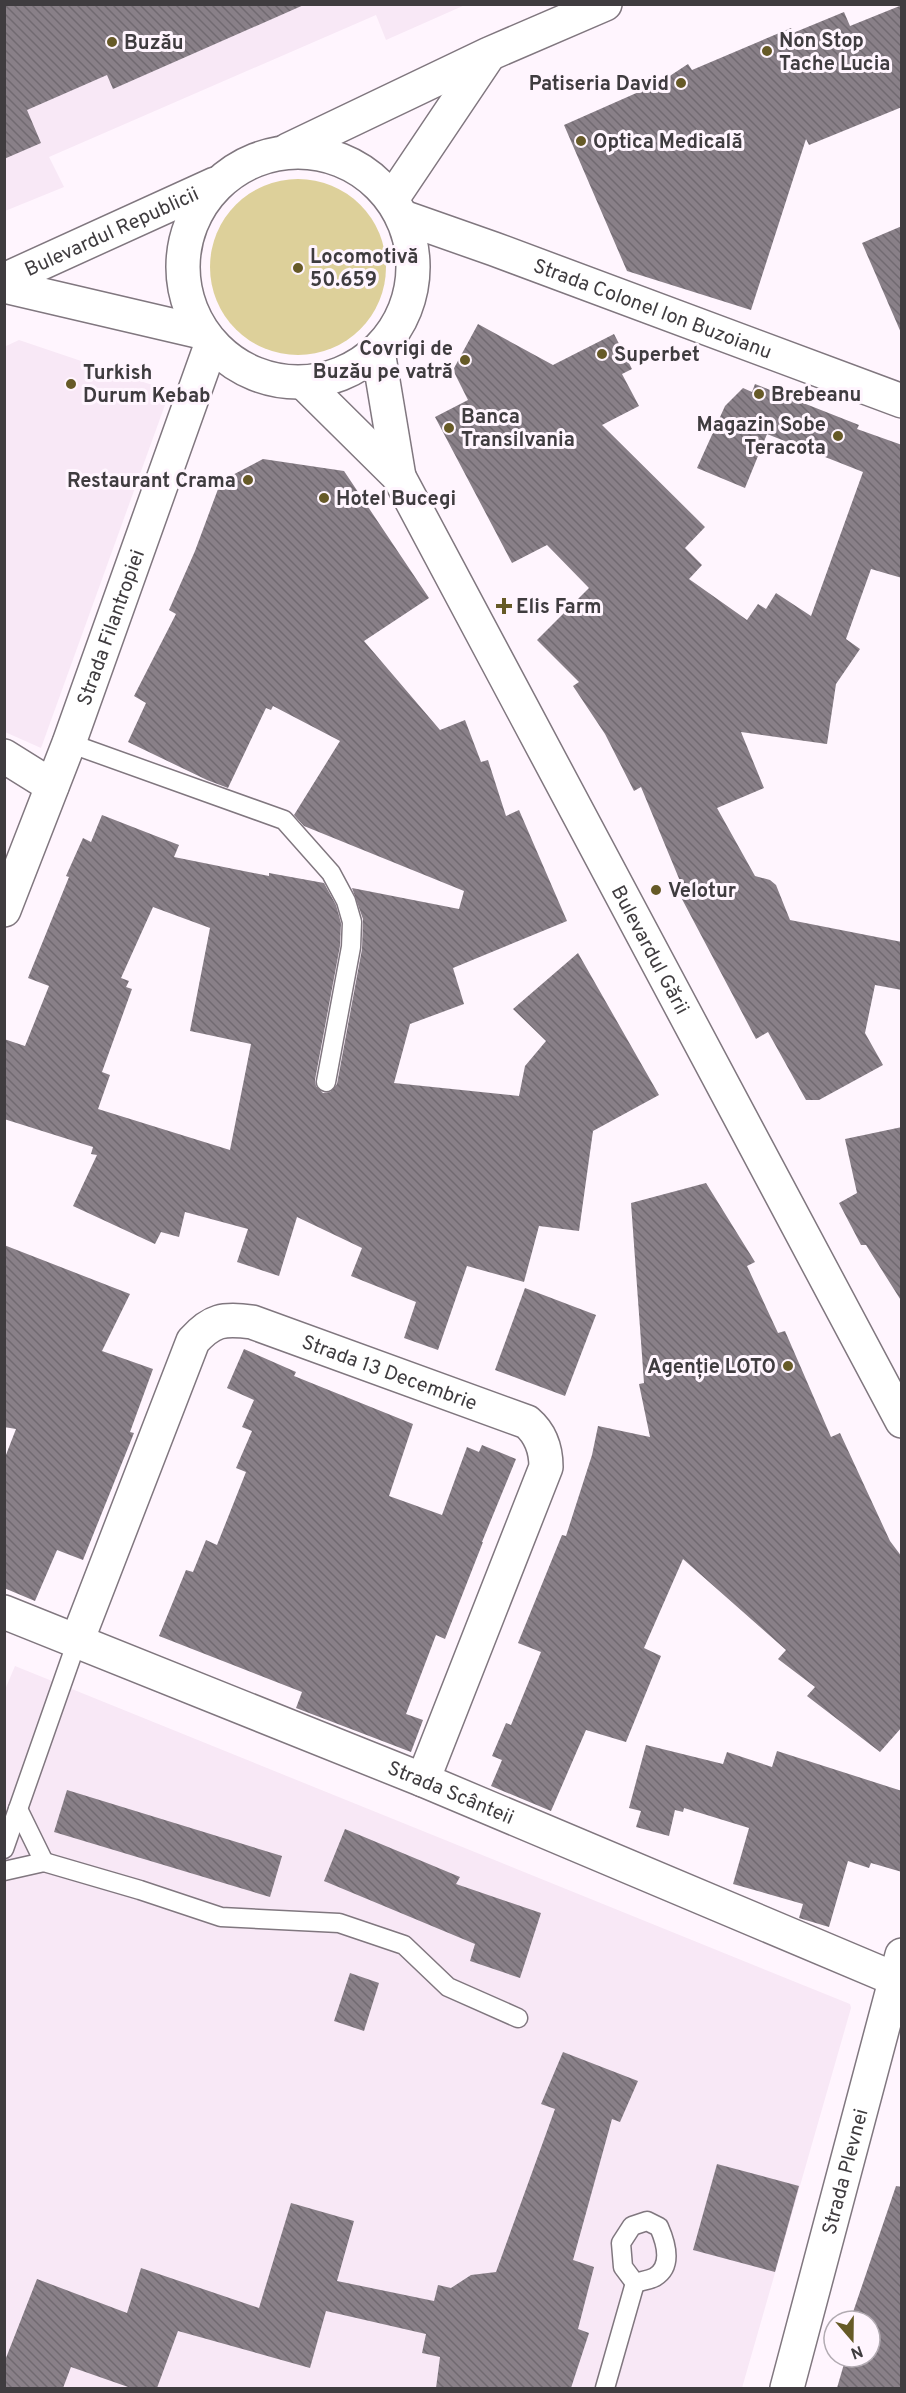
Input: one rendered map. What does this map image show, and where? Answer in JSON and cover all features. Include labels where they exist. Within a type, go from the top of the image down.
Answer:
[{"type":"street","points":[[284,152],[315,152],[345,161],[371,177],[397,208],[412,245],[413,273],[408,302],[396,328],[378,351],[356,368],[331,378],[304,383],[269,380],[237,366],[206,339],[185,294],[182,253],[195,214],[220,182],[250,162],[284,152],[489,54],[605,4]]},
{"type":"street","points":[[397,208],[489,54]]},
{"type":"street","name":"Bulevardul Republicii","points":[[4,280],[220,182]]},
{"type":"street","name":"Strada Colonel Ion Buzoianu","points":[[397,208],[494,249],[902,401]]},
{"type":"street","name":"Bulevardul Republicii","points":[[4,286],[206,339]]},
{"type":"street","name":"Strada Filantropiei","points":[[4,910],[69,743],[206,339]]},
{"type":"street","name":"Bulevardul Gării","points":[[378,351],[399,477]]},
{"type":"street","name":"Bulevardul Gării","points":[[304,383],[399,477],[902,1421]]},
{"type":"street","points":[[4,756],[52,786]]},
{"type":"street","name":"Strada 13 Decembrie","points":[[77,1641],[193,1341],[212,1324],[233,1320],[252,1322],[527,1422],[537,1431],[546,1454],[546,1467],[423,1780]]},
{"type":"street","name":"Strada Scânteii","points":[[4,1612],[898,1967]]},
{"type":"street","name":"Strada Plevnei","points":[[787,2388],[898,1967]]},
{"type":"lane","points":[[69,743],[284,820],[331,873],[346,901],[352,922],[351,947],[326,1082]]},
{"type":"lane","points":[[4,1849],[77,1641]]},
{"type":"lane","points":[[18,1809],[44,1862]]},
{"type":"lane","points":[[4,1871],[44,1862],[221,1917],[339,1923],[404,1945],[448,1987],[518,2018]]},
{"type":"lane","points":[[605,2388],[635,2283]]},
{"type":"shaded area","points":[[5,5],[465,5],[386,40],[376,15],[49,157],[64,187],[5,211]]},
{"type":"shaded area","points":[[298,179],[332,186],[347,194],[360,205],[371,218],[379,233],[386,267],[379,301],[371,316],[360,329],[347,340],[332,348],[298,355],[264,348],[249,340],[236,329],[225,316],[217,301],[210,267],[217,233],[225,218],[236,205],[249,194],[264,186]]},
{"type":"shaded area","points":[[19,340],[170,391],[41,748],[5,732],[4,347]]},
{"type":"shaded area","points":[[15,1666],[850,2004],[851,2008],[742,2388],[5,2388],[4,1692]]},
{"type":"building","name":"Buzău","points":[[4,4],[306,4],[113,89],[107,75],[27,110],[41,143],[4,159]]},
{"type":"building","points":[[902,5],[902,107],[809,145],[806,139],[751,310],[627,271],[564,125],[659,83],[688,64],[692,70],[791,28],[793,33],[844,12],[850,26]]},
{"type":"building","points":[[902,226],[902,335],[862,243]]},
{"type":"building","points":[[478,324],[553,365],[614,334],[632,369],[622,374],[639,406],[602,425],[705,527],[685,548],[702,565],[689,579],[747,620],[758,604],[766,609],[776,593],[811,616],[863,472],[767,434],[745,488],[697,468],[725,406],[743,388],[752,392],[755,384],[859,425],[857,429],[902,445],[902,578],[871,569],[846,639],[860,649],[836,684],[827,744],[741,732],[764,788],[717,808],[755,876],[770,880],[776,885],[790,920],[902,942],[902,990],[875,985],[865,1033],[883,1065],[819,1100],[806,1100],[768,1032],[756,1039],[674,884],[680,881],[641,787],[634,791],[605,734],[573,686],[579,682],[537,640],[589,588],[547,545],[512,563],[435,417],[468,400],[453,370]]},
{"type":"building","points":[[263,459],[344,471],[429,598],[364,641],[440,730],[465,720],[481,762],[488,760],[506,816],[519,810],[567,921],[453,968],[464,1004],[410,1024],[394,1083],[519,1096],[525,1066],[546,1041],[513,1009],[578,953],[659,1095],[593,1131],[579,1231],[539,1226],[524,1282],[467,1266],[438,1350],[404,1338],[416,1302],[351,1276],[362,1248],[297,1217],[279,1276],[237,1262],[248,1229],[185,1212],[179,1237],[161,1232],[155,1244],[73,1206],[97,1155],[91,1154],[93,1147],[4,1119],[4,1039],[25,1046],[49,986],[28,978],[69,877],[66,876],[83,838],[91,842],[102,815],[179,845],[174,857],[269,876],[269,873],[324,883],[336,905],[341,923],[340,946],[315,1080],[316,1086],[323,1093],[330,1092],[337,1084],[362,949],[363,919],[352,888],[459,909],[464,891],[304,826],[294,815],[340,741],[273,706],[271,710],[266,708],[228,788],[128,742],[146,703],[134,696],[176,614],[169,610],[195,551],[221,481]],"holes":[[[153,907],[210,928],[190,1031],[251,1044],[230,1150],[98,1109],[110,1075],[102,1072],[132,989],[126,987],[129,981],[121,978]]]},
{"type":"building","points":[[902,1127],[902,1302],[866,1245],[861,1245],[839,1203],[857,1193],[845,1139]]},
{"type":"building","points":[[706,1183],[755,1262],[747,1266],[778,1333],[785,1331],[831,1437],[840,1433],[890,1541],[902,1557],[902,1727],[880,1752],[807,1696],[815,1687],[778,1659],[786,1650],[683,1559],[644,1648],[661,1656],[626,1742],[586,1730],[551,1811],[491,1786],[502,1760],[492,1756],[506,1723],[511,1725],[541,1652],[518,1643],[562,1535],[566,1536],[592,1455],[598,1426],[650,1437],[639,1384],[644,1383],[631,1203]]},
{"type":"building","points":[[4,1245],[130,1294],[102,1351],[153,1369],[130,1432],[134,1433],[83,1560],[57,1550],[35,1601],[4,1588],[4,1460],[16,1429],[4,1427]]},
{"type":"building","points":[[525,1288],[596,1315],[565,1396],[495,1370]]},
{"type":"building","points":[[244,1349],[296,1372],[294,1376],[413,1424],[389,1496],[442,1515],[467,1447],[479,1452],[482,1445],[516,1459],[445,1639],[436,1635],[406,1714],[423,1720],[411,1752],[296,1708],[302,1692],[159,1636],[186,1570],[193,1572],[206,1540],[217,1545],[246,1472],[236,1468],[252,1431],[242,1427],[254,1400],[227,1388]]},
{"type":"building","points":[[646,1745],[723,1764],[727,1752],[772,1767],[777,1751],[902,1791],[902,1872],[871,1863],[869,1868],[848,1861],[829,1927],[799,1918],[803,1904],[733,1884],[749,1828],[684,1808],[683,1812],[675,1810],[669,1836],[636,1827],[641,1811],[629,1808]]},
{"type":"building","points":[[67,1790],[282,1856],[270,1897],[54,1832]]},
{"type":"building","points":[[345,1829],[460,1877],[456,1884],[541,1913],[520,1978],[470,1961],[475,1944],[324,1881]]},
{"type":"building","points":[[350,1973],[379,1983],[364,2031],[334,2021]]},
{"type":"building","points":[[563,2052],[638,2081],[620,2122],[612,2119],[573,2260],[594,2267],[578,2329],[589,2333],[571,2388],[436,2388],[440,2357],[422,2353],[426,2334],[326,2311],[310,2368],[178,2331],[157,2388],[131,2388],[71,2367],[63,2388],[4,2388],[4,2363],[37,2279],[127,2313],[141,2268],[259,2308],[291,2203],[354,2221],[337,2281],[434,2301],[438,2285],[451,2288],[471,2275],[496,2272],[555,2109],[541,2104]]},
{"type":"building","points":[[717,2164],[799,2186],[775,2272],[693,2250]]},
{"type":"building","points":[[896,2186],[902,2187],[902,2388],[837,2388],[843,2369],[882,2369],[882,2309],[854,2309]]},
{"type":"place","name":"Buzău","points":[[112,42]]},
{"type":"place","name":"Non Stop Tache Lucia","points":[[767,51]]},
{"type":"place","name":"Patiseria David","points":[[681,83]]},
{"type":"place","name":"Optica Medicală","points":[[581,141]]},
{"type":"place","name":"Locomotivă 50.659","points":[[298,268]]},
{"type":"place","name":"Superbet","points":[[602,354]]},
{"type":"place","name":"Covrigi de Buzău pe vatră","points":[[465,360]]},
{"type":"place","name":"Turkish Durum Kebab","points":[[71,384]]},
{"type":"place","name":"Brebeanu","points":[[759,394]]},
{"type":"place","name":"Banca Transilvania","points":[[449,428]]},
{"type":"place","name":"Magazin Sobe Teracota","points":[[838,436]]},
{"type":"place","name":"Restaurant Crama","points":[[248,480]]},
{"type":"place","name":"Hotel Bucegi","points":[[324,498]]},
{"type":"place","name":"Elis Farm","points":[[504,606]]},
{"type":"place","name":"Velotur","points":[[656,890]]},
{"type":"place","name":"Agenție LOTO","points":[[788,1366]]}]
